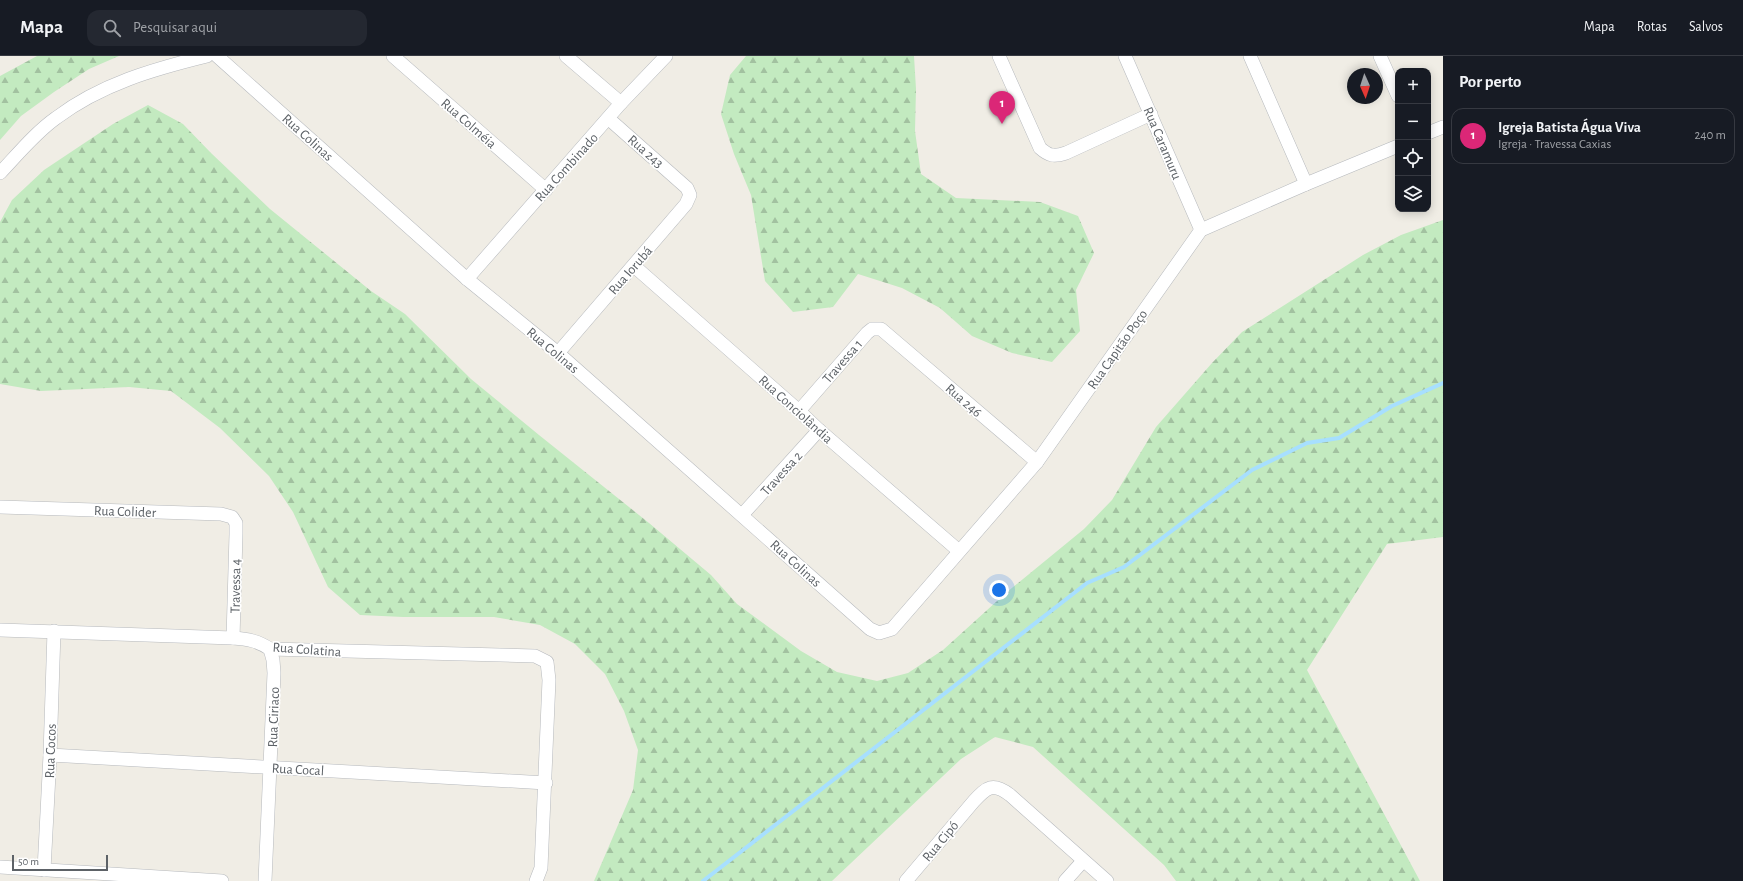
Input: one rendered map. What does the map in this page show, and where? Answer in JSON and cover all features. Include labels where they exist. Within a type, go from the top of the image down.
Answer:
[{"type":"street","points":[[0,173],[24,147],[56,118],[88,97],[131,78],[161,68],[208,56]]},
{"type":"street","name":"Rua Colinas","points":[[217,56],[467,278],[558,353],[870,629],[879,633],[892,630]]},
{"type":"street","name":"Rua Colméia","points":[[393,56],[546,190]]},
{"type":"street","points":[[566,56],[622,103]]},
{"type":"street","name":"Rua Combinado","points":[[467,278],[622,103],[666,56]]},
{"type":"street","points":[[999,56],[1040,148],[1050,156],[1058,156],[1066,153],[1151,114]]},
{"type":"street","name":"Rua Caramuru","points":[[1126,56],[1201,230]]},
{"type":"street","points":[[1250,56],[1306,184]]},
{"type":"street","points":[[1380,56],[1395,89]]},
{"type":"street","name":"Rua 243","points":[[609,119],[683,184]]},
{"type":"street","points":[[1431,132],[1443,127]]},
{"type":"street","points":[[1201,230],[1395,147]]},
{"type":"street","name":"Rua Iorubá","points":[[558,353],[689,200],[690,191],[683,184]]},
{"type":"street","name":"Rua Capitão Poço","points":[[892,630],[1037,462],[1201,230]]},
{"type":"street","name":"Rua Conciolândia","points":[[634,266],[819,430],[959,551]]},
{"type":"street","name":"Travessa 1","points":[[799,411],[867,333],[872,329],[881,329],[891,337]]},
{"type":"street","name":"Rua 246","points":[[891,337],[1037,462]]},
{"type":"street","name":"Travessa 2","points":[[742,515],[819,430]]},
{"type":"street","name":"Rua Colider","points":[[0,507],[221,514],[228,515],[234,520],[236,534]]},
{"type":"street","name":"Travessa 4","points":[[234,638],[236,534]]},
{"type":"street","name":"Rua Colatina","points":[[0,630],[250,639],[261,643],[270,649],[535,656],[547,662],[549,680],[546,783]]},
{"type":"street","name":"Rua Cocos","points":[[44,870],[54,631]]},
{"type":"street","name":"Rua Ciriaco","points":[[266,881],[274,674],[273,660],[270,649]]},
{"type":"street","name":"Rua Cocal","points":[[50,755],[546,783]]},
{"type":"street","points":[[536,881],[541,868],[546,783]]},
{"type":"street","name":"Rua Cipó","points":[[906,881],[974,801],[984,790],[989,787],[1004,790],[1083,861]]},
{"type":"street","points":[[1065,881],[1083,861],[1107,881]]},
{"type":"street","points":[[0,867],[44,870],[104,877],[222,881]]},
{"type":"green space","points":[[37,56],[119,56],[89,69],[54,92],[21,116],[0,140],[0,76]]},
{"type":"green space","points":[[746,56],[914,56],[916,89],[915,131],[921,174],[956,198],[1040,202],[1078,216],[1094,253],[1076,290],[1080,331],[1052,362],[1012,353],[972,336],[940,308],[902,288],[858,274],[833,307],[793,312],[765,281],[751,195],[734,154],[721,114],[730,75]]},
{"type":"green space","points":[[148,105],[183,124],[270,209],[371,291],[405,314],[471,379],[711,575],[737,604],[801,651],[837,672],[877,681],[908,673],[943,650],[1007,592],[1084,529],[1112,500],[1156,427],[1212,363],[1242,332],[1363,255],[1401,235],[1443,220],[1443,537],[1387,544],[1307,670],[1420,881],[1176,881],[1164,865],[1033,747],[995,737],[961,759],[832,881],[594,881],[633,790],[638,750],[624,711],[605,674],[575,644],[540,625],[494,617],[403,617],[360,615],[328,587],[293,512],[269,476],[220,428],[171,391],[129,387],[41,391],[0,384],[0,222],[12,200],[44,170],[113,124]]},
{"type":"waterway","points":[[703,881],[1087,583],[1124,567],[1252,470],[1307,443],[1339,438],[1392,406],[1443,383]]},
{"type":"place","name":"Igreja Batista Água Viva","points":[[1002,124]]}]
